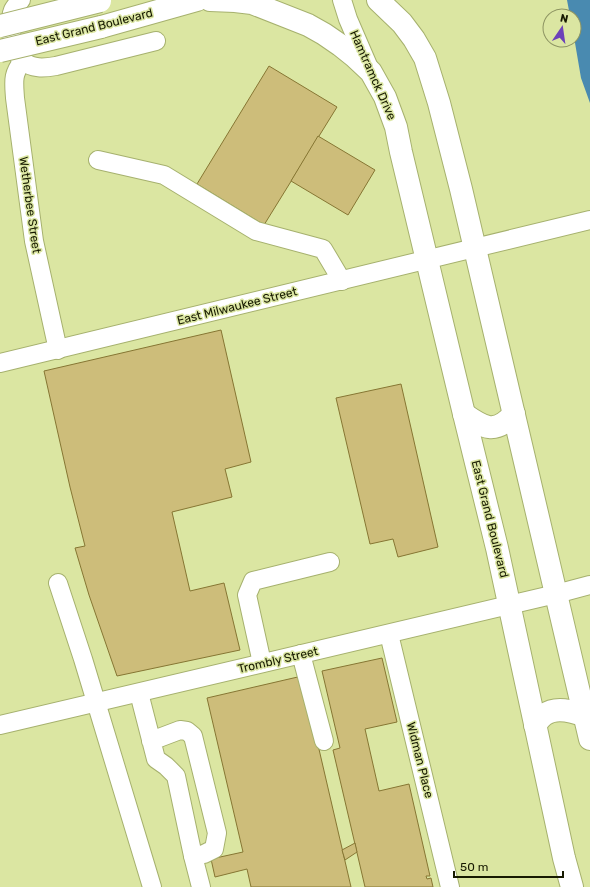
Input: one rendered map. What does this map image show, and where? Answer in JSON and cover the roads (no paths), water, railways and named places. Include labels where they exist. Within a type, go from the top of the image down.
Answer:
[{"type":"main road","name":"East Grand Boulevard","points":[[0,26],[102,0]]},
{"type":"main road","name":"East Grand Boulevard","points":[[0,51],[101,27],[197,0]]},
{"type":"main road","points":[[210,0],[235,0],[252,3],[308,25],[340,45],[371,72]]},
{"type":"main road","points":[[378,0],[402,23],[414,39],[425,58],[439,103],[461,189],[590,739]]},
{"type":"main road","name":"Hamtramck Drive","points":[[371,72],[385,97],[396,127],[401,152]]},
{"type":"main road","name":"East Grand Boulevard","points":[[401,152],[497,548],[564,858],[572,887]]},
{"type":"main road","points":[[464,414],[478,424],[488,427],[498,426],[507,422],[514,414]]},
{"type":"main road","points":[[535,724],[544,715],[554,710],[570,710],[584,716]]},
{"type":"street","points":[[21,0],[16,4],[13,10],[11,27],[14,45],[17,53],[23,61]]},
{"type":"street","name":"Hamtramck Drive","points":[[342,0],[348,19],[371,72]]},
{"type":"street","name":"East Grand Boulevard","points":[[23,61],[41,68],[48,67],[156,41]]},
{"type":"street","name":"Wetherbee Street","points":[[23,61],[18,67],[14,79],[15,98],[34,241],[58,350]]},
{"type":"street","points":[[98,160],[164,175],[256,231],[323,249],[342,281]]},
{"type":"street","name":"East Milwaukee Street","points":[[0,363],[590,220]]},
{"type":"street","points":[[262,663],[247,595],[253,581],[330,562]]},
{"type":"street","points":[[58,583],[83,659],[152,887]]},
{"type":"street","name":"Trombly Street","points":[[0,725],[389,634],[590,585]]},
{"type":"street","name":"Widman Place","points":[[389,634],[450,887]]},
{"type":"street","points":[[301,654],[324,741]]},
{"type":"street","points":[[139,693],[156,759],[176,776],[201,887]]},
{"type":"street","points":[[151,741],[180,730],[187,731],[193,736],[217,833],[214,849],[204,854],[193,856]]},
{"type":"water","points":[[567,0],[590,0],[590,103],[581,78],[576,48],[582,48],[582,8],[568,8]]}]
